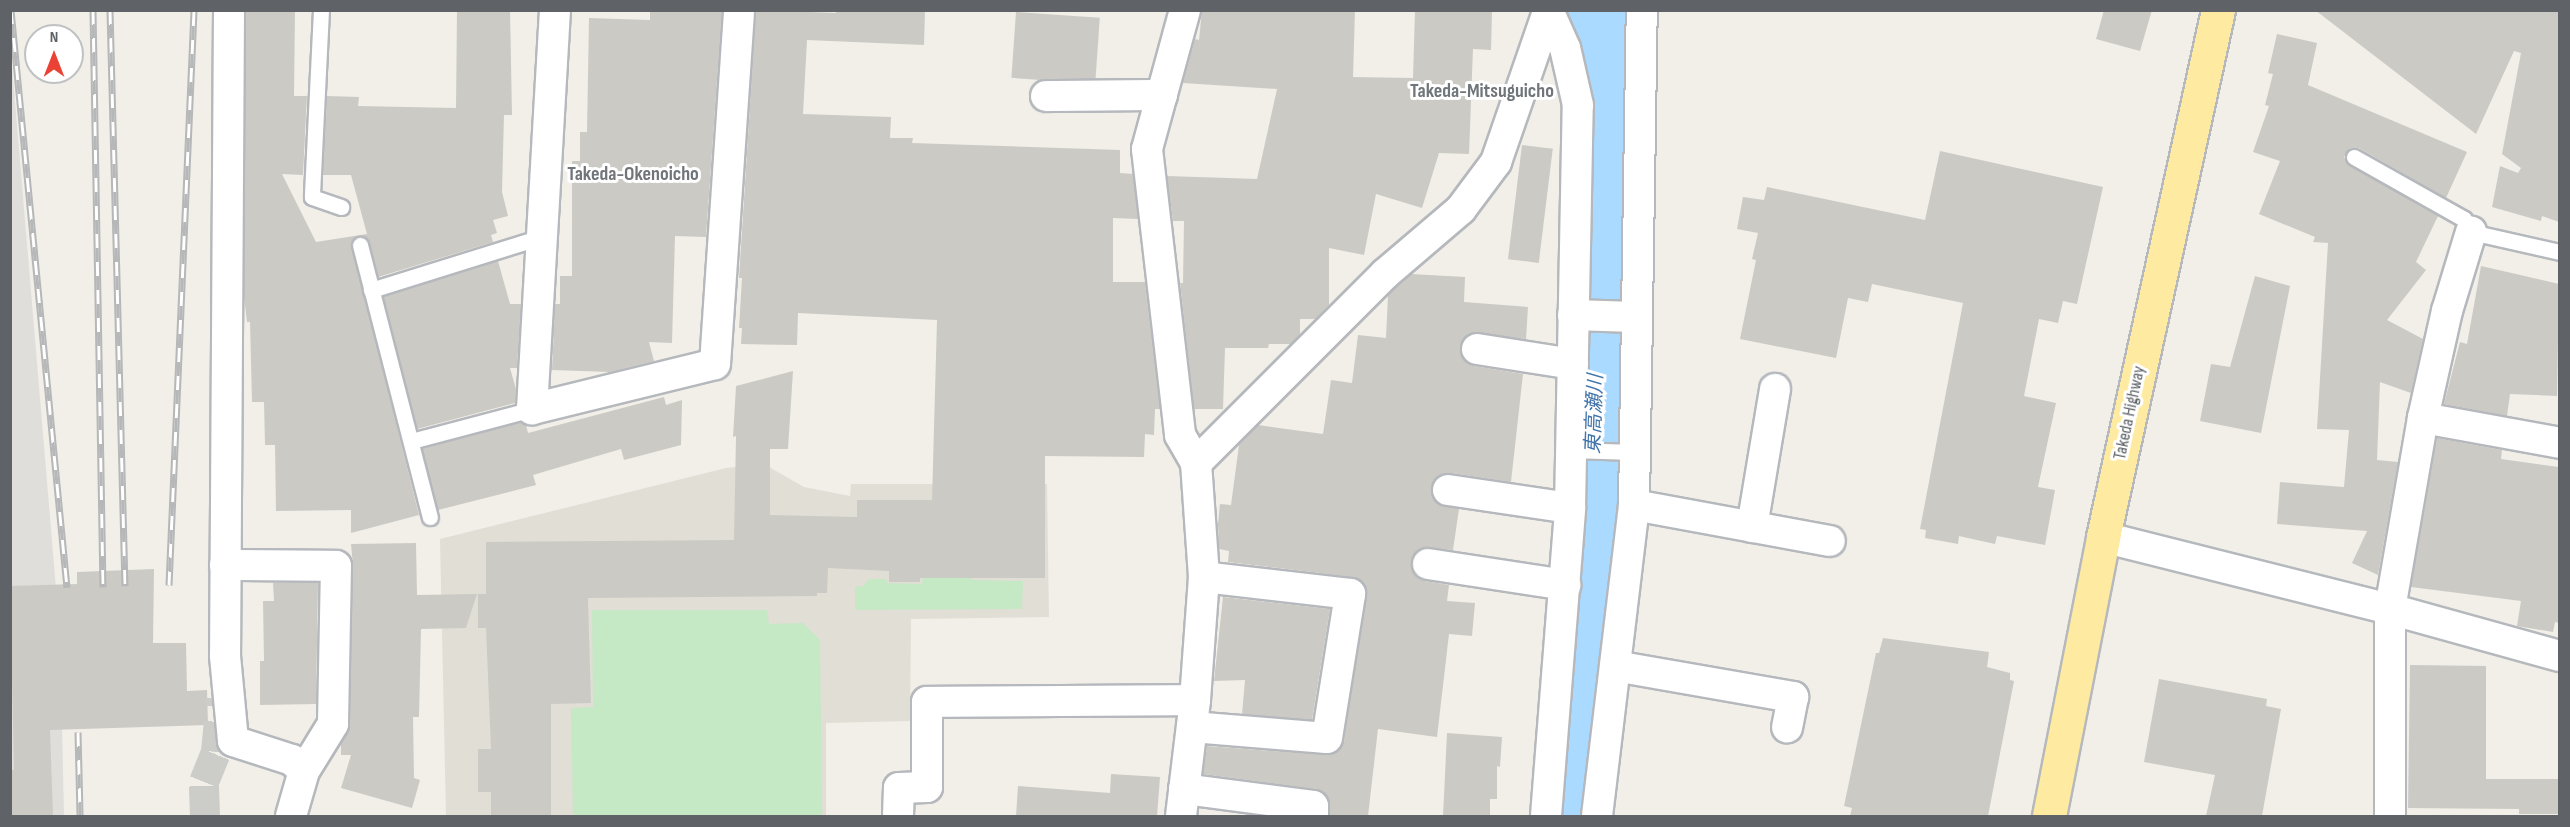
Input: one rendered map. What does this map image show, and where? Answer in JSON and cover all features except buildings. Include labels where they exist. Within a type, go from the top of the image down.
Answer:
[{"type":"highway","name":"Takeda Highway","points":[[2049,816],[2103,537],[2218,10]]},
{"type":"street","points":[[229,10],[225,656],[233,741],[292,760],[304,771]]},
{"type":"street","points":[[555,10],[544,236],[532,409],[715,364],[739,10]]},
{"type":"street","points":[[1185,10],[1147,149],[1180,435],[1196,463],[1204,577],[1183,803],[1313,806],[1313,816]]},
{"type":"street","points":[[1596,816],[1634,504],[1635,316],[1642,10]]},
{"type":"street","points":[[1196,463],[1385,274],[1461,209],[1496,162],[1548,11]]},
{"type":"street","points":[[1546,816],[1570,508],[1578,105],[1565,48],[1548,11]]},
{"type":"street","points":[[1046,96],[1162,95]]},
{"type":"street","points":[[2390,816],[2390,609],[2423,418],[2448,311],[2471,232]]},
{"type":"street","points":[[1573,315],[1635,316]]},
{"type":"street","points":[[1477,349],[1573,364]]},
{"type":"street","points":[[1752,526],[1775,389]]},
{"type":"street","points":[[2423,418],[2559,444]]},
{"type":"street","points":[[1448,490],[1570,508]]},
{"type":"street","points":[[1634,504],[1830,541]]},
{"type":"street","points":[[2103,537],[2390,609],[2559,656]]},
{"type":"street","points":[[1428,564],[1565,585]]},
{"type":"street","points":[[225,565],[336,566],[333,724],[304,771],[291,816]]},
{"type":"street","points":[[898,816],[900,788],[927,787],[927,702],[1193,714],[1328,738],[1350,594],[1204,577]]},
{"type":"street","points":[[1615,666],[1793,697],[1787,727]]},
{"type":"lane","points":[[321,10],[312,196],[342,207]]},
{"type":"lane","points":[[2354,157],[2464,219],[2471,232],[2559,252]]},
{"type":"lane","points":[[371,290],[544,236]]},
{"type":"lane","points":[[360,245],[430,517]]},
{"type":"lane","points":[[411,441],[532,409]]},
{"type":"lane","points":[[1570,450],[1635,452]]},
{"type":"shaded area","points":[[10,42],[60,636],[64,816],[11,816]]},
{"type":"shaded area","points":[[764,464],[804,487],[850,496],[851,484],[1047,484],[1049,617],[911,619],[910,721],[826,723],[826,816],[446,816],[440,539],[726,468]]},
{"type":"green space","points":[[923,574],[972,574],[972,580],[1023,581],[1022,609],[855,610],[855,587],[863,586],[869,579],[886,579],[887,583],[922,584]]},
{"type":"green space","points":[[592,610],[767,610],[769,624],[803,623],[820,640],[822,816],[573,816],[571,708],[593,707]]},
{"type":"waterway","name":"東高瀬川","points":[[1567,816],[1592,514],[1604,100],[1593,10]]},
{"type":"tunnel","points":[[205,816],[204,782],[216,752],[221,699]]},
{"type":"railway","points":[[11,10],[67,587]]},
{"type":"railway","points":[[93,10],[103,587]]},
{"type":"railway","points":[[110,10],[125,586]]},
{"type":"railway","points":[[169,585],[194,10]]},
{"type":"railway","points":[[78,732],[80,816]]},
{"type":"district","name":"Takeda-Mitsuguicho","points":[[1482,91]]},
{"type":"district","name":"Takeda-Okenoicho","points":[[633,174]]}]
